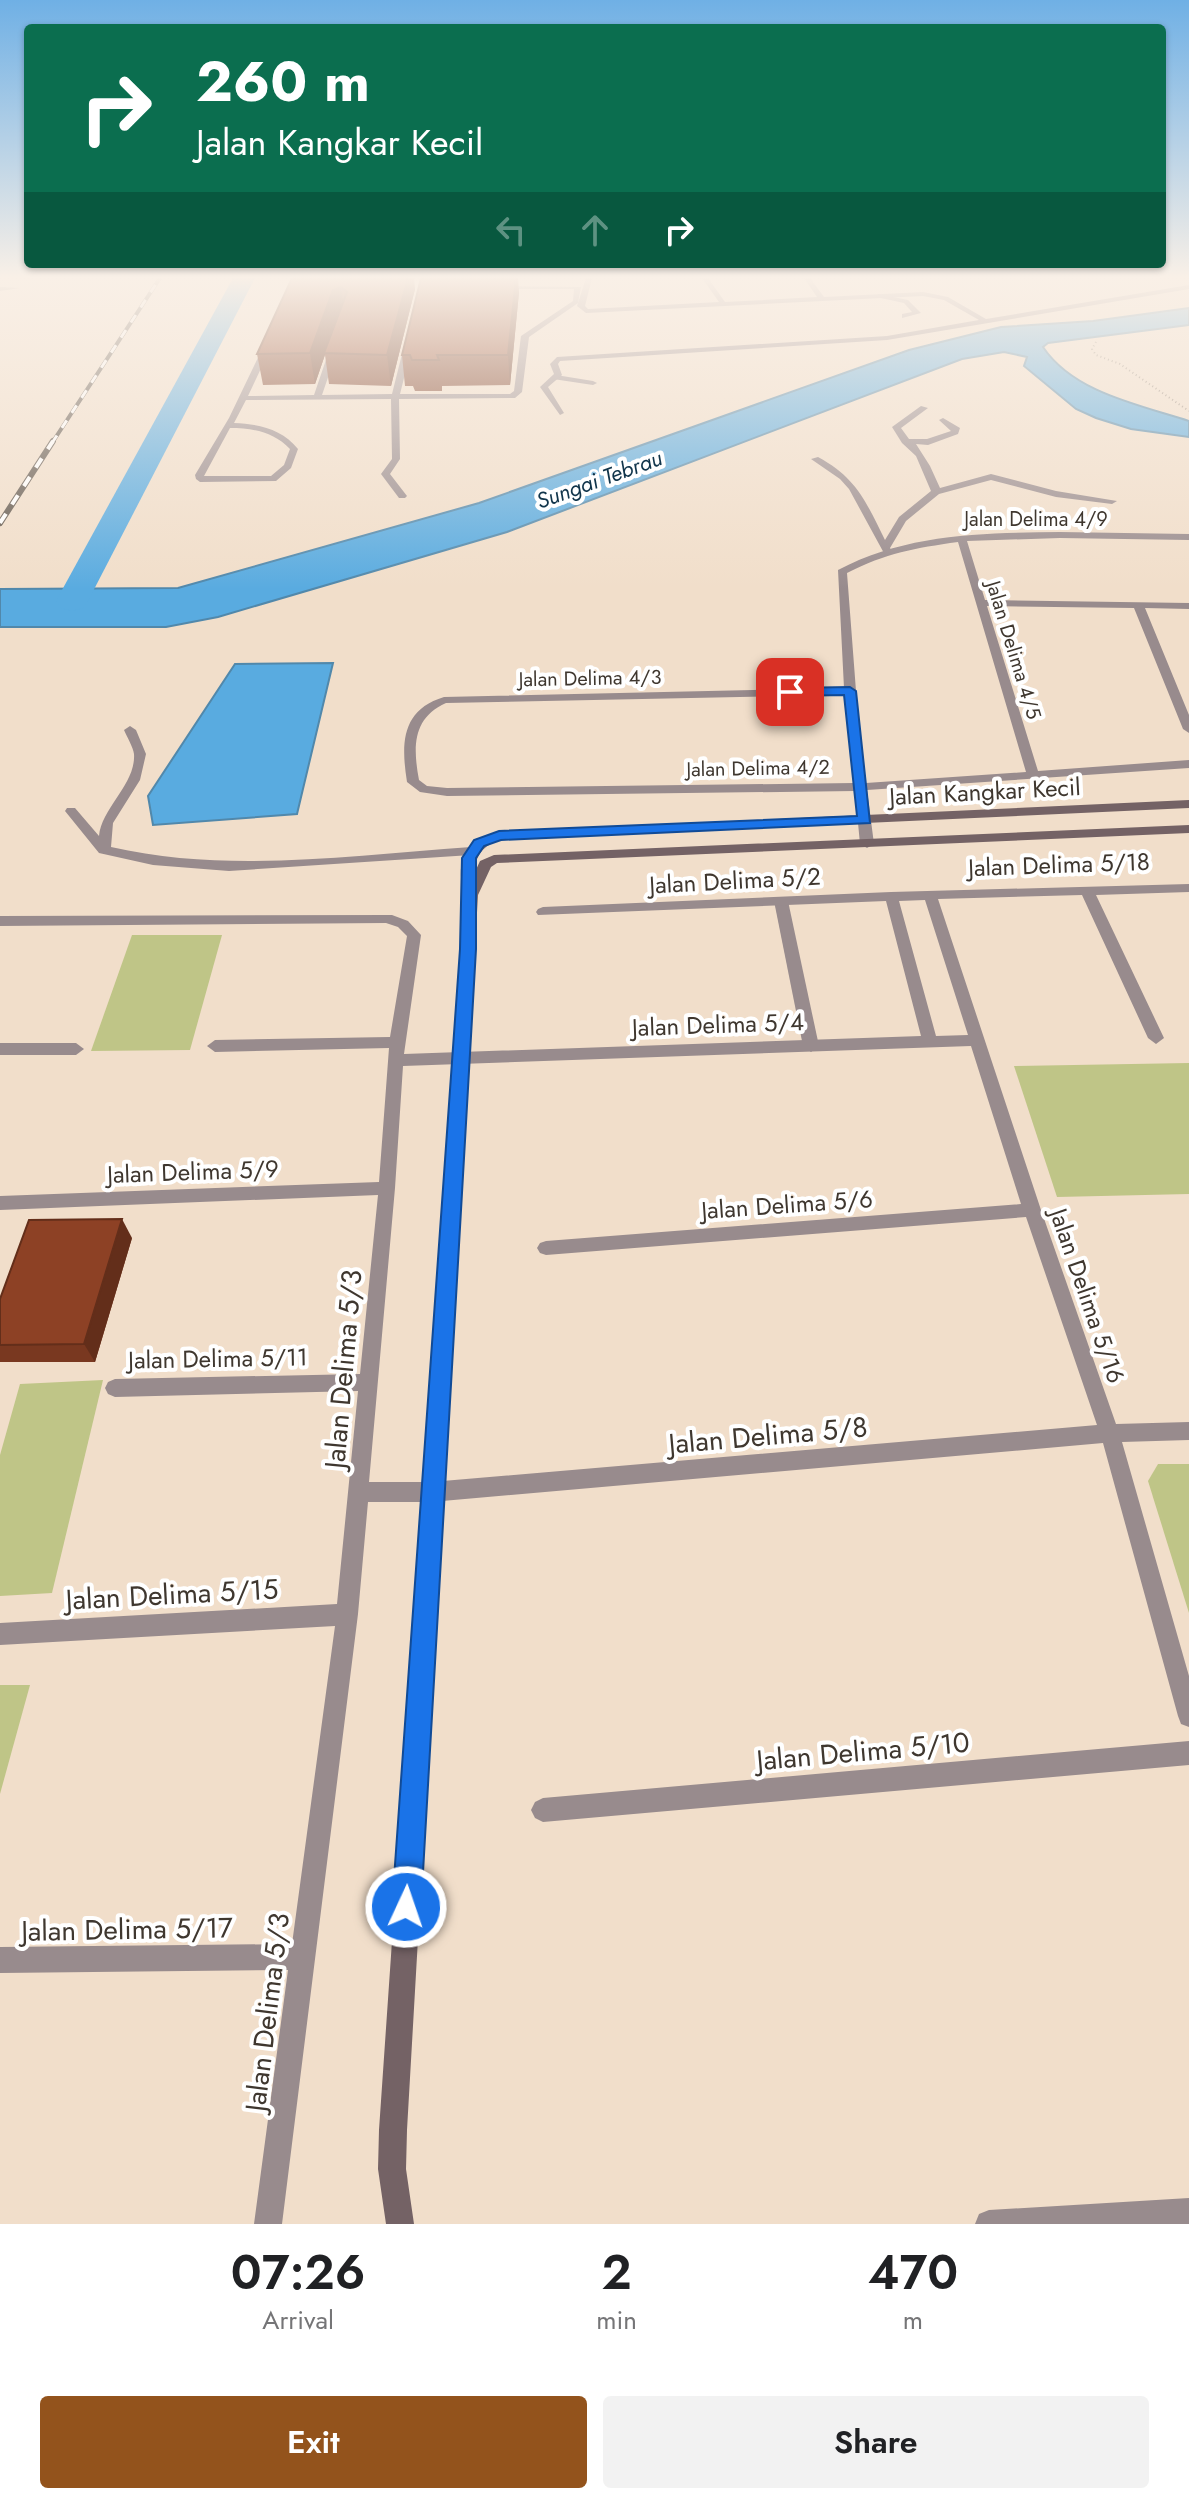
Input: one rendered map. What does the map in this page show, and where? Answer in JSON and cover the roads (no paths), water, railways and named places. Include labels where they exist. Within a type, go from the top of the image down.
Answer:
[{"type":"street","points":[[227,425],[254,425],[287,439],[294,449],[288,466],[273,479],[200,479],[205,463],[251,382]]},
{"type":"street","points":[[317,397],[322,382]]},
{"type":"street","points":[[399,382],[395,397],[396,459],[385,474],[402,496]]},
{"type":"street","points":[[244,398],[496,397],[518,392],[519,382]]},
{"type":"street","points":[[550,382],[544,387],[560,413]]},
{"type":"street","points":[[586,382],[593,383]]},
{"type":"street","points":[[924,408],[896,427],[903,441],[918,452],[920,462],[934,479],[936,492]]},
{"type":"street","points":[[903,441],[928,442],[955,432],[956,428],[943,420]]},
{"type":"street","points":[[918,452],[928,442]]},
{"type":"street","points":[[815,459],[836,468],[860,493],[886,550]]},
{"type":"street","points":[[886,550],[902,519],[936,492],[991,477],[1056,494],[1112,501]]},
{"type":"street","name":"Jalan Delima 4/9","points":[[850,691],[842,572],[850,565],[886,550],[961,537],[1189,537]]},
{"type":"street","name":"Jalan Delima 4/5","points":[[961,537],[1033,775]]},
{"type":"street","points":[[981,603],[1189,606]]},
{"type":"street","points":[[1138,605],[1189,729]]},
{"type":"street","points":[[850,691],[867,844]]},
{"type":"street","name":"Jalan Delima 4/3","points":[[424,789],[413,782],[410,767],[416,716],[431,704],[444,700],[850,691]]},
{"type":"street","points":[[104,850],[107,823],[134,780],[140,754],[130,730]]},
{"type":"street","name":"Jalan Delima 4/2","points":[[424,789],[447,792],[861,787],[1189,764]]},
{"type":"street","name":"Jalan Kangkar Kecil","points":[[471,851],[479,843],[499,836],[1189,804]]},
{"type":"street","points":[[71,811],[104,850],[153,861],[229,867],[471,851],[466,883],[471,895],[393,2130],[392,2169],[400,2224]]},
{"type":"street","name":"Jalan Kangkar Kecil","points":[[471,895],[485,864],[494,859],[1189,829]]},
{"type":"street","name":"Jalan Delima 5/18","points":[[930,895],[1189,888]]},
{"type":"street","points":[[1086,889],[1156,1038]]},
{"type":"street","name":"Jalan Delima 5/2","points":[[543,912],[930,895]]},
{"type":"street","name":"Jalan Delima 5/16","points":[[930,895],[1032,1210],[1110,1433],[1189,1716]]},
{"type":"street","points":[[891,896],[930,1042]]},
{"type":"street","points":[[781,901],[811,1046]]},
{"type":"street","name":"Jalan Delima 5/3","points":[[0,921],[387,918],[403,924],[414,935],[397,1051],[347,1614],[268,2224]]},
{"type":"street","name":"Jalan Delima 5/4","points":[[215,1046],[397,1051],[461,1057],[976,1040]]},
{"type":"street","points":[[0,1049],[76,1049]]},
{"type":"street","name":"Jalan Delima 5/9","points":[[0,1203],[387,1188]]},
{"type":"street","name":"Jalan Delima 5/6","points":[[546,1248],[1032,1210]]},
{"type":"street","name":"Jalan Delima 5/11","points":[[115,1388],[369,1382]]},
{"type":"street","points":[[1110,1433],[1189,1431]]},
{"type":"street","name":"Jalan Delima 5/8","points":[[359,1492],[431,1492],[1110,1433]]},
{"type":"street","name":"Jalan Delima 5/15","points":[[0,1634],[347,1614]]},
{"type":"street","name":"Jalan Delima 5/10","points":[[543,1810],[1189,1753]]},
{"type":"street","name":"Jalan Delima 5/17","points":[[0,1960],[302,1957]]},
{"type":"street","points":[[989,2224],[1189,2212]]},
{"type":"water","name":"Sungai Tebrau","points":[[820,382],[902,382],[507,532],[218,617],[166,627],[0,627],[0,589],[178,588],[479,503]]},
{"type":"water","points":[[1043,382],[1082,382],[1129,403],[1189,421],[1189,437],[1131,429],[1076,409]]},
{"type":"water","points":[[333,663],[297,814],[153,825],[148,796],[235,664]]},
{"type":"waterway","points":[[72,601],[189,382]]},
{"type":"railway","points":[[52,443],[92,382]]},
{"type":"railway","points":[[0,523],[53,441]]}]
